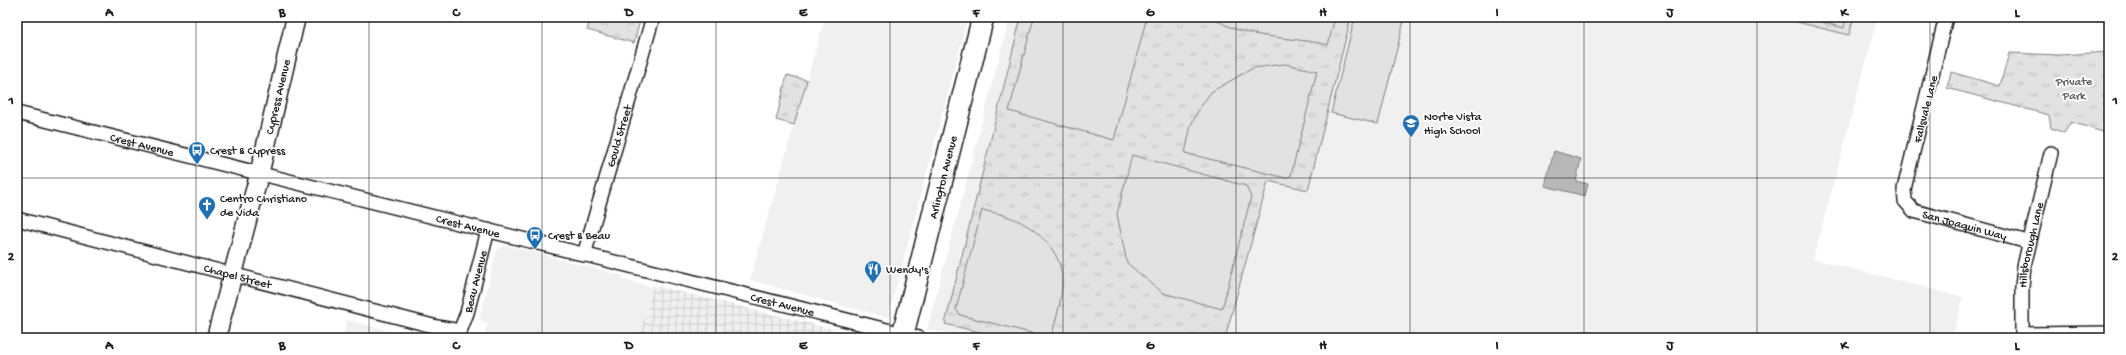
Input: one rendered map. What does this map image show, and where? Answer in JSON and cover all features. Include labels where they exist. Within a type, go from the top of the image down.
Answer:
[{"type":"main road","name":"Arlington Avenue","points":[[908,337],[983,17]]},
{"type":"street","name":"Cypress Avenue","points":[[216,338],[260,175],[296,17]]},
{"type":"street","name":"Gould Street","points":[[584,255],[653,17]]},
{"type":"street","name":"Fallsvale Lane","points":[[1905,201],[1904,188],[1946,17]]},
{"type":"street","name":"Crest Avenue","points":[[17,114],[488,230],[908,337]]},
{"type":"street","name":"Hillsborough Lane","points":[[2022,336],[2022,287],[2028,242],[2051,153]]},
{"type":"street","name":"San Joaquin Way","points":[[1905,201],[1914,211],[2028,242]]},
{"type":"street","name":"Chapel Street","points":[[17,219],[437,327],[460,330]]},
{"type":"street","name":"Beau Avenue","points":[[460,330],[466,317],[488,230]]},
{"type":"street","points":[[2022,336],[2109,333]]},
{"type":"shaded area","points":[[825,17],[968,17],[888,318],[750,280]]},
{"type":"shaded area","name":"Norte Vista High School","points":[[1010,17],[1878,17],[1813,259],[1963,297],[1952,338],[964,338],[927,329]]},
{"type":"shaded area","points":[[1554,151],[1581,159],[1576,181],[1588,184],[1585,196],[1545,186]]},
{"type":"shaded area","points":[[504,246],[510,246],[624,276],[622,279],[652,287],[639,338],[483,338],[488,323],[479,320],[497,250]]},
{"type":"shaded area","points":[[653,285],[869,338],[639,338]]},
{"type":"shaded area","points":[[347,320],[417,338],[343,338]]},
{"type":"green space","points":[[591,17],[641,17],[634,43],[587,30]]},
{"type":"green space","points":[[1021,17],[1351,17],[1308,190],[1268,181],[1225,338],[1006,338],[945,324]]},
{"type":"green space","points":[[1034,17],[1147,17],[1114,140],[1009,111]]},
{"type":"green space","points":[[1213,17],[1335,17],[1328,45],[1252,34],[1238,30]]},
{"type":"green space","points":[[1355,17],[1405,17],[1378,124],[1331,113]]},
{"type":"green space","points":[[1794,17],[1854,17],[1849,35],[1793,21]]},
{"type":"green space","points":[[1804,17],[1846,17],[1844,28]]},
{"type":"green space","name":"Private Park","points":[[2109,52],[2109,134],[2071,122],[2064,133],[2051,128],[2049,115],[1947,88],[1951,72],[2000,86],[2009,53],[2059,55]]},
{"type":"green space","points":[[1285,64],[1317,71],[1291,175],[1286,178],[1185,153],[1191,125],[1199,109],[1211,92],[1253,68]]},
{"type":"green space","points":[[787,75],[807,80],[794,125],[776,120]]},
{"type":"green space","points":[[1132,155],[1246,186],[1251,197],[1222,309],[1163,293],[1127,263],[1117,214]]},
{"type":"green space","points":[[982,210],[1004,215],[1021,222],[1047,242],[1058,260],[1061,270],[1062,288],[1057,317],[1051,338],[960,315],[956,309]]},
{"type":"place","name":"Norte Vista High School","points":[[1411,138]]},
{"type":"place","name":"Crest & Cypress","points":[[197,165]]},
{"type":"place","name":"Centro Christiano de Vida","points":[[207,220]]},
{"type":"place","name":"Crest & Beau","points":[[535,250]]},
{"type":"place","name":"Wendy's","points":[[873,284]]}]
